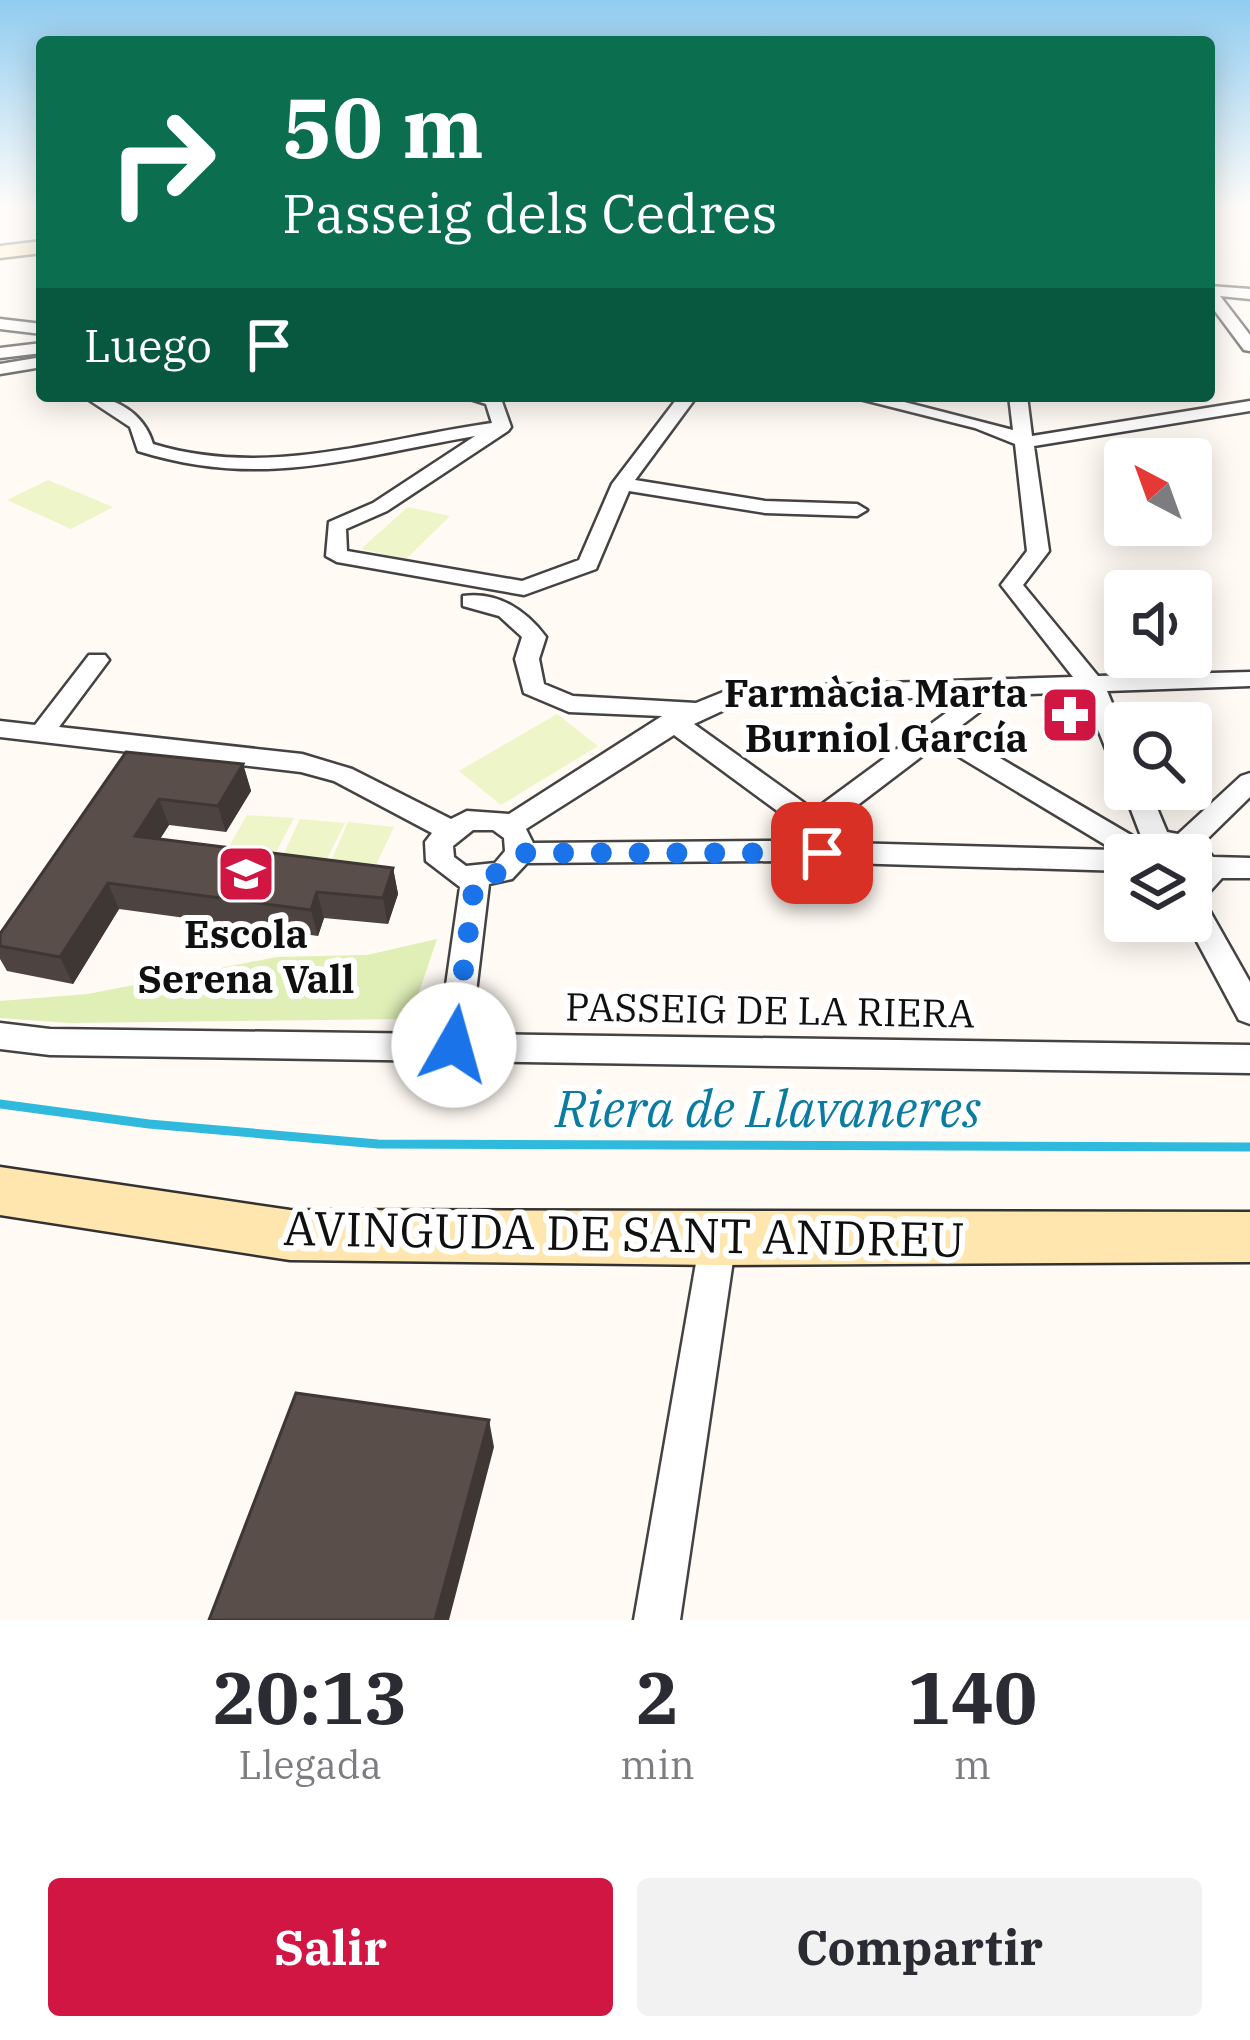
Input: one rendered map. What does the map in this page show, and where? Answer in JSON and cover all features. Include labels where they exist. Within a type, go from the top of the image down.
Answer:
[{"type":"street","points":[[1215,292],[1250,294]]},
{"type":"street","points":[[1215,300],[1250,346]]},
{"type":"street","points":[[0,324],[36,327]]},
{"type":"street","points":[[3,364],[36,350]]},
{"type":"street","points":[[3,364],[36,362]]},
{"type":"street","points":[[3,364],[36,378]]},
{"type":"street","points":[[102,402],[138,424],[145,447],[178,461],[300,463],[502,427]]},
{"type":"street","points":[[495,402],[502,427]]},
{"type":"street","points":[[502,427],[380,507],[336,526],[338,556],[524,588],[588,564],[604,538],[622,484],[684,402]]},
{"type":"street","points":[[884,402],[981,424],[1027,442],[1250,406]]},
{"type":"street","points":[[1019,402],[1038,551],[1012,584],[1092,685],[1104,714]]},
{"type":"street","points":[[622,484],[765,507],[856,510]]},
{"type":"street","points":[[471,601],[496,604],[521,617],[533,638],[527,659],[533,688],[568,704],[684,716],[814,824]]},
{"type":"street","points":[[40,734],[97,660]]},
{"type":"street","points":[[1104,851],[778,851],[516,840],[482,818],[450,830],[439,842],[440,861],[446,869],[475,879],[502,872],[516,840],[587,782],[684,716],[733,696],[1250,679]]},
{"type":"street","points":[[778,851],[993,689]]},
{"type":"street","points":[[0,730],[302,764],[343,775],[450,830]]},
{"type":"street","points":[[937,732],[1117,834]]},
{"type":"street","points":[[1172,834],[1250,782]]},
{"type":"street","points":[[1212,877],[1250,868]]},
{"type":"street","points":[[454,1045],[475,879]]},
{"type":"street","points":[[1212,942],[1250,1011]]},
{"type":"street","name":"PASSEIG DE LA RIERA","points":[[0,1036],[50,1042],[1250,1059]]},
{"type":"street","name":"AVINGUDA DE SANT ANDREU","points":[[0,1191],[290,1235],[718,1240],[1250,1237]]},
{"type":"street","points":[[657,1620],[718,1240]]},
{"type":"green space","points":[[48,480],[113,507],[71,529],[7,500]]},
{"type":"green space","points":[[408,507],[450,516],[406,559],[361,549]]},
{"type":"green space","points":[[557,714],[598,746],[501,805],[459,771]]},
{"type":"green space","points":[[247,815],[294,818],[264,875],[216,869]]},
{"type":"green space","points":[[300,819],[345,823],[316,881],[273,876]]},
{"type":"green space","points":[[348,822],[394,827],[365,888],[322,882]]},
{"type":"green space","points":[[437,939],[410,1019],[70,1023],[0,1018],[0,1001],[88,994],[277,957],[367,955]]},
{"type":"building","points":[[126,752],[243,764],[218,806],[159,799],[135,836],[393,868],[383,898],[317,892],[311,910],[108,883],[60,957],[0,946],[0,934]]},
{"type":"building","points":[[296,1393],[489,1420],[435,1620],[209,1620]]},
{"type":"waterway","name":"Riera de Llavaneres","points":[[0,1104],[149,1124],[378,1144],[1250,1147]]},
{"type":"place","name":"Farmàcia Marta Burniol García","points":[[1070,715]]},
{"type":"place","name":"Escola Serena Vall","points":[[246,874]]},
{"type":"route","points":[[454,1045],[475,879],[502,872],[521,853],[822,853]]}]
